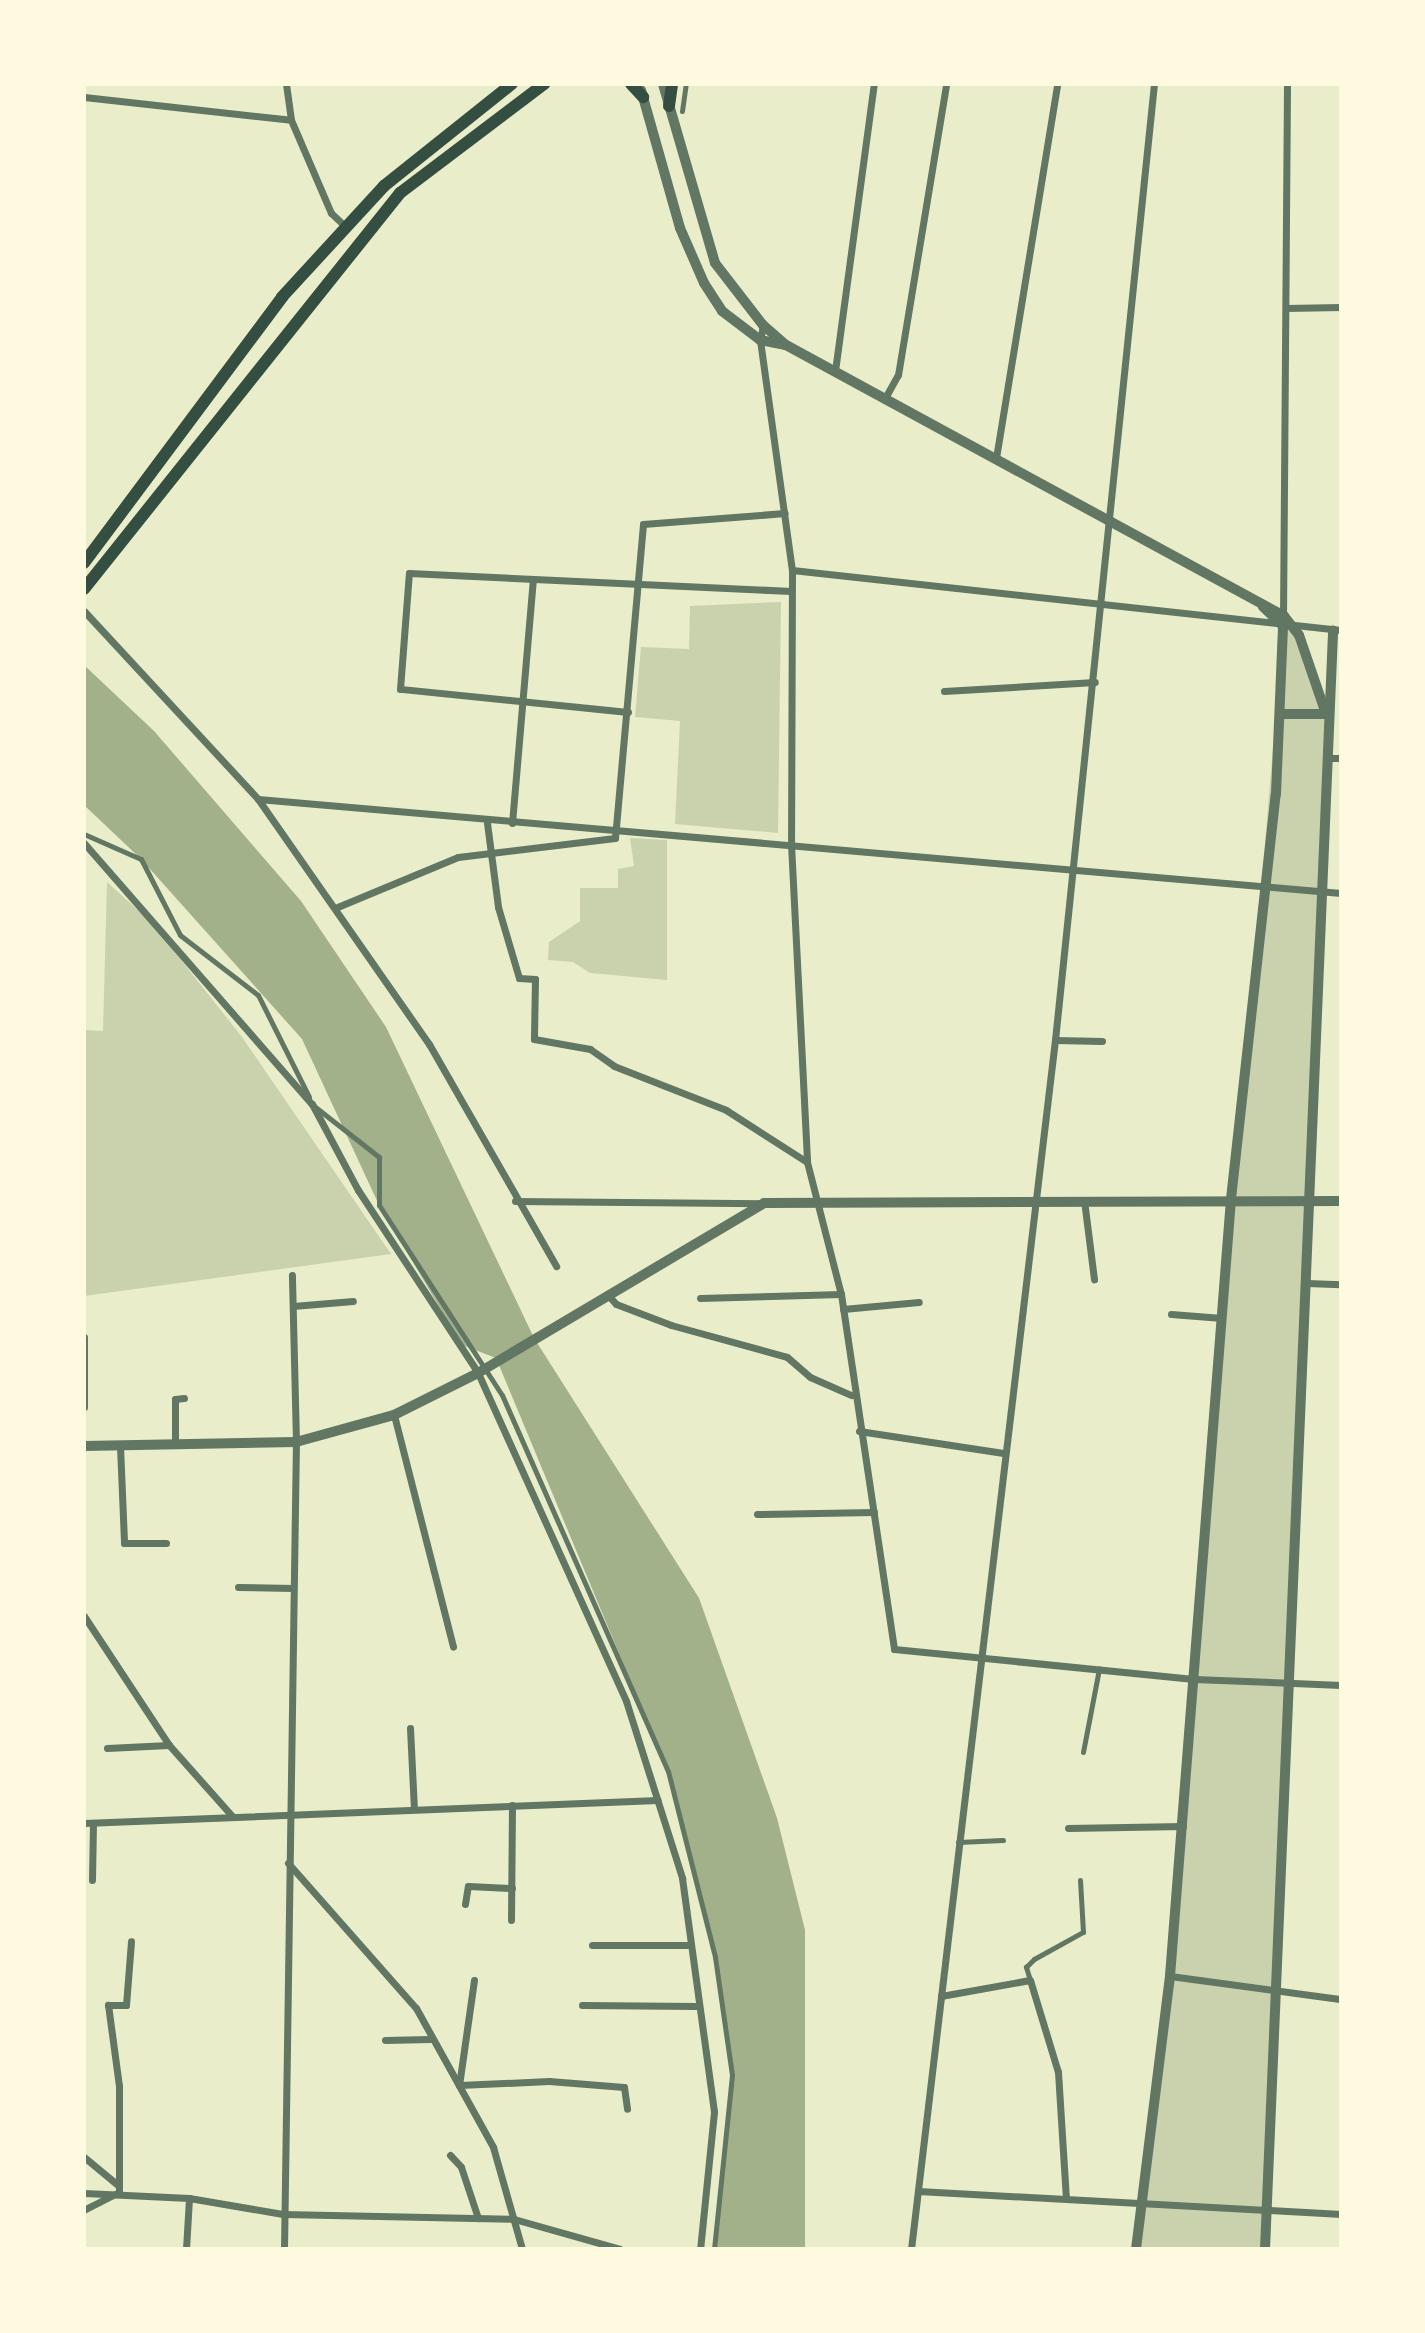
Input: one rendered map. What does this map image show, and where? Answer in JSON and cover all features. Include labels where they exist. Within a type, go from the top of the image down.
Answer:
[{"type":"main road","points":[[84,563],[282,297],[345,226],[429,146],[512,84]]},
{"type":"main road","points":[[84,589],[400,193],[544,84]]},
{"type":"main road","points":[[631,84],[641,90]]},
{"type":"main road","points":[[669,106],[673,84]]},
{"type":"street","points":[[286,84],[291,120],[331,213],[345,226]]},
{"type":"street","points":[[663,84],[715,263],[763,325],[786,345],[1112,520],[1263,607],[1296,629],[1337,630],[1326,714],[1322,892],[1289,1680],[1279,1991],[1265,2249]]},
{"type":"street","points":[[682,111],[686,84]]},
{"type":"street","points":[[835,371],[874,84]]},
{"type":"street","points":[[885,398],[898,375],[946,84]]},
{"type":"street","points":[[996,458],[1057,84]]},
{"type":"street","points":[[911,2249],[978,1656],[1055,1040],[1112,520],[1154,84]]},
{"type":"street","points":[[1136,2249],[1170,1976],[1231,1199],[1265,885],[1280,714],[1287,84]]},
{"type":"street","points":[[641,90],[690,257],[722,311],[760,340],[786,345]]},
{"type":"street","points":[[84,97],[291,120]]},
{"type":"street","points":[[1286,308],[1341,307]]},
{"type":"street","points":[[763,325],[760,340],[792,570],[791,844],[807,1162],[819,1198],[841,1294],[851,1395],[874,1512],[894,1649],[1194,1679],[1289,1680],[1341,1685]]},
{"type":"street","points":[[335,908],[490,850],[615,838],[619,831],[641,588],[643,524],[785,513]]},
{"type":"street","points":[[792,570],[1283,621]]},
{"type":"street","points":[[628,712],[400,689],[409,573],[641,588],[792,592]]},
{"type":"street","points":[[512,823],[533,580]]},
{"type":"street","points":[[84,611],[258,799],[429,1044],[515,1201],[556,1266]]},
{"type":"street","points":[[1296,629],[1326,714]]},
{"type":"street","points":[[944,691],[1095,682]]},
{"type":"street","points":[[1280,714],[1326,714]]},
{"type":"street","points":[[1325,758],[1341,758]]},
{"type":"street","points":[[258,799],[487,823],[791,844],[1072,872],[1341,893]]},
{"type":"street","points":[[487,823],[490,850],[519,978],[536,979],[534,1039],[590,1049],[614,1066],[726,1110],[807,1162]]},
{"type":"street","points":[[84,834],[141,859],[180,935],[258,995],[358,1190],[483,1370],[626,1701],[682,1878],[687,1945],[714,2112],[700,2249]]},
{"type":"street","points":[[84,843],[312,1104],[379,1157],[379,1205],[483,1370],[672,1784],[715,1957],[732,2075],[714,2249]]},
{"type":"street","points":[[1055,1040],[1102,1041]]},
{"type":"street","points":[[515,1201],[764,1203],[819,1198],[1341,1201]]},
{"type":"street","points":[[1083,1199],[1094,1279]]},
{"type":"street","points":[[84,1446],[296,1442],[394,1415],[483,1370],[764,1203]]},
{"type":"street","points":[[284,2249],[288,1863],[286,1820],[296,1442],[292,1275]]},
{"type":"street","points":[[1306,1283],[1341,1284]]},
{"type":"street","points":[[607,1294],[616,1304],[671,1325],[787,1357],[810,1377],[851,1395]]},
{"type":"street","points":[[700,1298],[841,1294]]},
{"type":"street","points":[[293,1306],[353,1301]]},
{"type":"street","points":[[843,1309],[919,1302]]},
{"type":"street","points":[[1171,1314],[1222,1318]]},
{"type":"street","points":[[84,1337],[84,1407]]},
{"type":"street","points":[[175,1444],[175,1399],[184,1398]]},
{"type":"street","points":[[394,1415],[453,1647]]},
{"type":"street","points":[[859,1431],[1003,1453]]},
{"type":"street","points":[[120,1446],[124,1543],[166,1543]]},
{"type":"street","points":[[757,1514],[874,1512]]},
{"type":"street","points":[[238,1587],[293,1588]]},
{"type":"street","points":[[84,1616],[169,1745],[233,1817]]},
{"type":"street","points":[[1083,1752],[1099,1669]]},
{"type":"street","points":[[410,1728],[414,1810]]},
{"type":"street","points":[[107,1748],[169,1745]]},
{"type":"street","points":[[92,1880],[88,1823],[233,1817],[286,1820],[414,1810],[658,1800]]},
{"type":"street","points":[[511,1920],[512,1805]]},
{"type":"street","points":[[1068,1828],[1183,1826]]},
{"type":"street","points":[[957,1842],[1003,1840]]},
{"type":"street","points":[[288,1863],[416,2008],[430,2039],[493,2147],[522,2249]]},
{"type":"street","points":[[1066,2198],[1058,2072],[1026,1967],[1034,1959],[1083,1932],[1080,1880]]},
{"type":"street","points":[[465,1904],[468,1886],[512,1888]]},
{"type":"street","points":[[119,2189],[119,2087],[108,2005],[127,2005],[131,1941]]},
{"type":"street","points":[[592,1945],[687,1945]]},
{"type":"street","points":[[1170,1976],[1341,1999]]},
{"type":"street","points":[[459,2085],[474,1980]]},
{"type":"street","points":[[941,1996],[1030,1980]]},
{"type":"street","points":[[582,2005],[696,2006]]},
{"type":"street","points":[[385,2040],[430,2039]]},
{"type":"street","points":[[459,2085],[549,2081],[624,2087],[628,2109]]},
{"type":"street","points":[[450,2155],[461,2167],[478,2218]]},
{"type":"street","points":[[84,2157],[119,2189]]},
{"type":"street","points":[[84,2210],[119,2189]]},
{"type":"street","points":[[84,2193],[119,2189],[284,2214],[514,2219],[620,2249]]},
{"type":"street","points":[[918,2190],[1341,2214]]},
{"type":"street","points":[[186,2249],[188,2198]]},
{"type":"shaded area","points":[[781,602],[778,833],[675,824],[680,721],[635,717],[641,647],[689,649],[690,606]]},
{"type":"shaded area","points":[[1284,616],[1301,643],[1326,714],[1265,2249],[1136,2249],[1170,1976]]},
{"type":"shaded area","points":[[84,665],[154,731],[301,901],[386,1027],[534,1338],[699,1598],[777,1818],[805,1930],[805,2249],[714,2249],[732,2075],[715,1957],[668,1771],[496,1358],[462,1345],[379,1205],[302,1039],[141,859],[84,805]]},
{"type":"shaded area","points":[[630,838],[667,840],[667,980],[590,973],[573,962],[548,960],[549,942],[580,921],[580,888],[618,888],[618,869],[634,866]]},
{"type":"shaded area","points":[[107,882],[151,922],[242,1037],[391,1254],[84,1296],[84,1030],[103,1031]]}]
